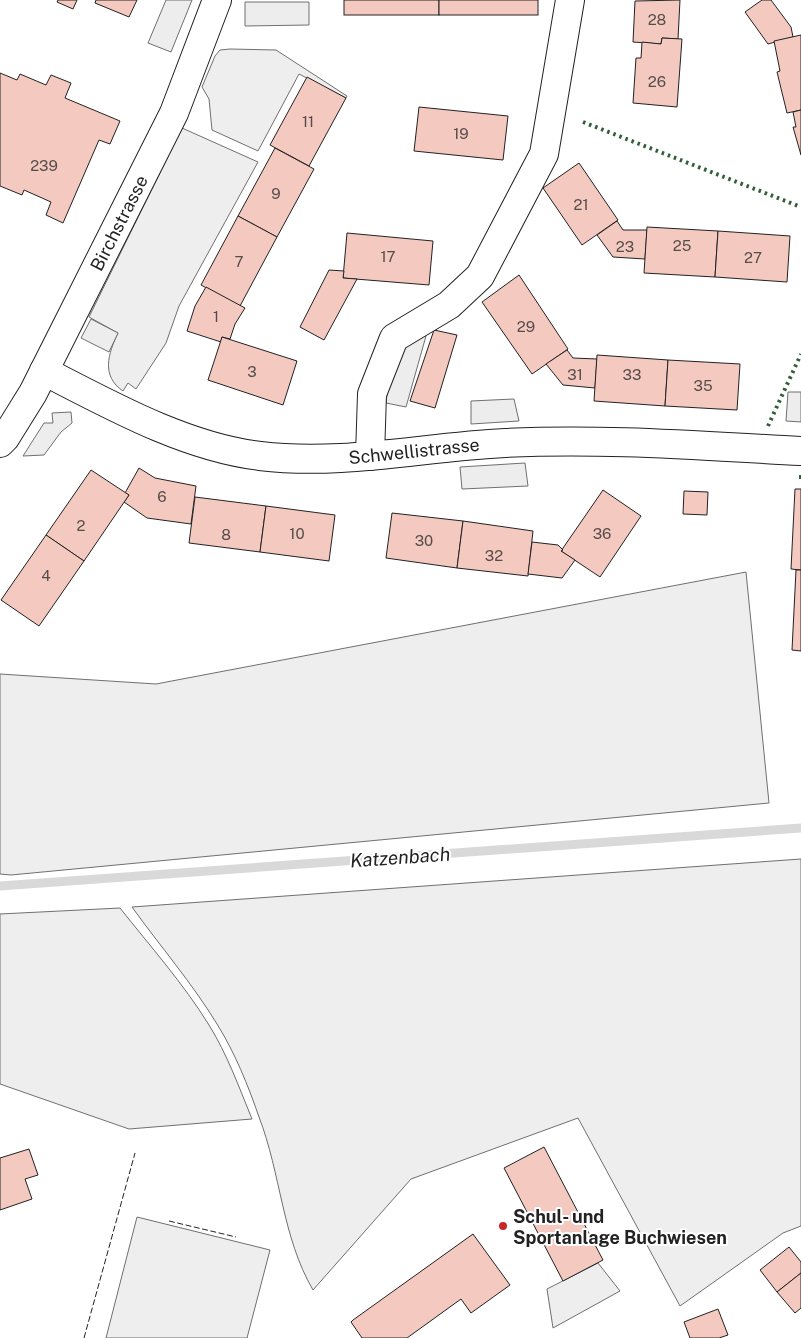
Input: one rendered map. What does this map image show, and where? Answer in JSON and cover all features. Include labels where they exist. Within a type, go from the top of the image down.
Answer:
[{"type":"street","name":"Birchstrasse","points":[[3,441],[44,371],[174,113],[217,0]]},
{"type":"street","points":[[370,456],[372,394],[394,338],[449,305],[480,276],[544,154],[570,0]]},
{"type":"street","name":"Schwellistrasse","points":[[44,371],[119,410],[191,440],[260,456],[341,459],[462,445],[560,440],[801,452]]},
{"type":"shaded area","points":[[166,0],[192,0],[171,52],[148,43]]},
{"type":"shaded area","points":[[245,2],[309,2],[309,25],[245,26]]},
{"type":"shaded area","points":[[220,50],[276,50],[347,96],[346,98],[299,74],[258,151],[212,130],[209,99],[202,87],[215,56]]},
{"type":"shaded area","points":[[182,128],[258,162],[179,306],[166,343],[136,389],[128,383],[123,391],[112,379],[108,364],[111,349],[118,333],[89,317]]},
{"type":"shaded area","points":[[91,319],[118,333],[109,352],[81,338]]},
{"type":"shaded area","points":[[416,334],[426,336],[406,407],[386,403],[390,367],[399,351]]},
{"type":"shaded area","points":[[788,392],[801,392],[801,422],[786,421]]},
{"type":"shaded area","points":[[514,399],[519,421],[471,424],[471,401]]},
{"type":"shaded area","points":[[71,412],[72,423],[61,432],[44,455],[23,456],[44,423],[53,423],[52,413]]},
{"type":"shaded area","points":[[525,463],[528,486],[462,489],[460,467]]},
{"type":"shaded area","points":[[746,572],[769,803],[11,875],[0,874],[0,674],[156,684]]},
{"type":"shaded area","points":[[801,859],[801,1226],[783,1233],[680,1306],[578,1118],[411,1179],[313,1290],[295,1249],[266,1139],[235,1058],[224,1035],[187,979],[132,907]]},
{"type":"shaded area","points":[[120,908],[199,1009],[227,1059],[252,1119],[129,1129],[0,1084],[0,914]]},
{"type":"shaded area","points":[[137,1217],[270,1250],[247,1338],[106,1338]]},
{"type":"shaded area","points":[[598,1263],[620,1291],[553,1328],[547,1289]]},
{"type":"building","points":[[58,0],[77,0],[73,9],[57,2]]},
{"type":"building","points":[[96,0],[137,0],[129,17],[95,3]]},
{"type":"building","points":[[344,0],[439,0],[439,15],[344,15]]},
{"type":"building","points":[[439,0],[538,0],[538,15],[439,15]]},
{"type":"building","points":[[680,0],[678,39],[662,38],[661,44],[633,42],[635,1]]},
{"type":"building","points":[[762,0],[771,0],[791,27],[793,37],[768,44],[745,12]]},
{"type":"building","points":[[801,35],[801,110],[787,113],[777,72],[780,71],[774,41]]},
{"type":"building","points":[[662,38],[682,39],[677,107],[633,103],[636,58],[641,58],[642,42],[661,44]]},
{"type":"building","points":[[0,73],[17,80],[20,74],[46,85],[51,75],[71,83],[65,98],[120,121],[110,144],[99,140],[63,223],[46,215],[51,202],[24,190],[22,195],[0,186]]},
{"type":"building","points":[[307,77],[346,98],[309,166],[270,145]]},
{"type":"building","points":[[419,107],[508,116],[503,160],[414,151]]},
{"type":"building","points":[[801,110],[801,155],[793,127],[796,127],[793,112]]},
{"type":"building","points":[[275,148],[314,169],[277,237],[238,216]]},
{"type":"building","points":[[579,163],[618,220],[582,245],[543,188]]},
{"type":"building","points":[[238,216],[277,237],[240,306],[201,285]]},
{"type":"building","points":[[617,221],[623,230],[647,230],[645,259],[613,257],[597,235]]},
{"type":"building","points":[[647,227],[718,231],[715,277],[644,273]]},
{"type":"building","points":[[718,231],[790,236],[787,282],[715,277]]},
{"type":"building","points":[[347,233],[433,241],[429,285],[343,278]]},
{"type":"building","points":[[329,270],[344,271],[343,278],[357,279],[324,340],[300,327]]},
{"type":"building","points":[[519,275],[568,349],[532,374],[482,302]]},
{"type":"building","points":[[206,287],[245,308],[235,324],[230,339],[222,337],[221,342],[187,331],[195,306]]},
{"type":"building","points":[[434,330],[457,335],[435,408],[410,401]]},
{"type":"building","points":[[222,337],[297,361],[283,405],[208,380]]},
{"type":"building","points":[[567,350],[573,358],[597,359],[595,388],[563,385],[546,364]]},
{"type":"building","points":[[597,355],[668,360],[665,406],[594,401]]},
{"type":"building","points":[[668,360],[740,364],[737,410],[665,406]]},
{"type":"building","points":[[139,468],[155,478],[196,486],[191,524],[147,518],[124,502],[129,495],[125,493]]},
{"type":"building","points":[[91,470],[129,495],[84,561],[46,535]]},
{"type":"building","points":[[795,489],[801,489],[801,570],[791,569]]},
{"type":"building","points":[[603,490],[641,516],[600,577],[561,551]]},
{"type":"building","points":[[684,491],[708,492],[707,515],[683,514]]},
{"type":"building","points":[[195,497],[266,506],[260,552],[189,543]]},
{"type":"building","points":[[266,506],[335,515],[329,561],[260,552]]},
{"type":"building","points":[[392,513],[463,521],[457,568],[386,558]]},
{"type":"building","points":[[463,521],[533,531],[528,576],[457,568]]},
{"type":"building","points":[[46,535],[84,561],[39,626],[1,600]]},
{"type":"building","points":[[532,542],[558,545],[563,550],[561,551],[575,560],[562,578],[528,574]]},
{"type":"building","points":[[796,570],[801,570],[801,651],[792,650]]},
{"type":"building","points":[[544,1147],[603,1260],[563,1281],[504,1168]]},
{"type":"building","points":[[29,1149],[38,1175],[25,1179],[32,1199],[0,1210],[0,1158]]},
{"type":"building","points":[[473,1234],[510,1285],[471,1313],[461,1299],[407,1338],[362,1338],[351,1322],[353,1320]]},
{"type":"building","points":[[789,1247],[801,1262],[801,1273],[777,1292],[760,1270]]},
{"type":"building","points":[[801,1273],[801,1308],[795,1313],[777,1292]]},
{"type":"building","points":[[718,1309],[728,1335],[719,1338],[690,1338],[684,1322]]},
{"type":"waterway","name":"Katzenbach","points":[[0,886],[801,828]]},
{"type":"hedge","points":[[583,122],[801,207]]},
{"type":"hedge","points":[[768,426],[801,354]]},
{"type":"fence","points":[[84,1338],[135,1153]]},
{"type":"fence","points":[[169,1221],[236,1237]]},
{"type":"place","name":"Schul- und Sportanlage Buchwiesen","points":[[503,1226]]}]
